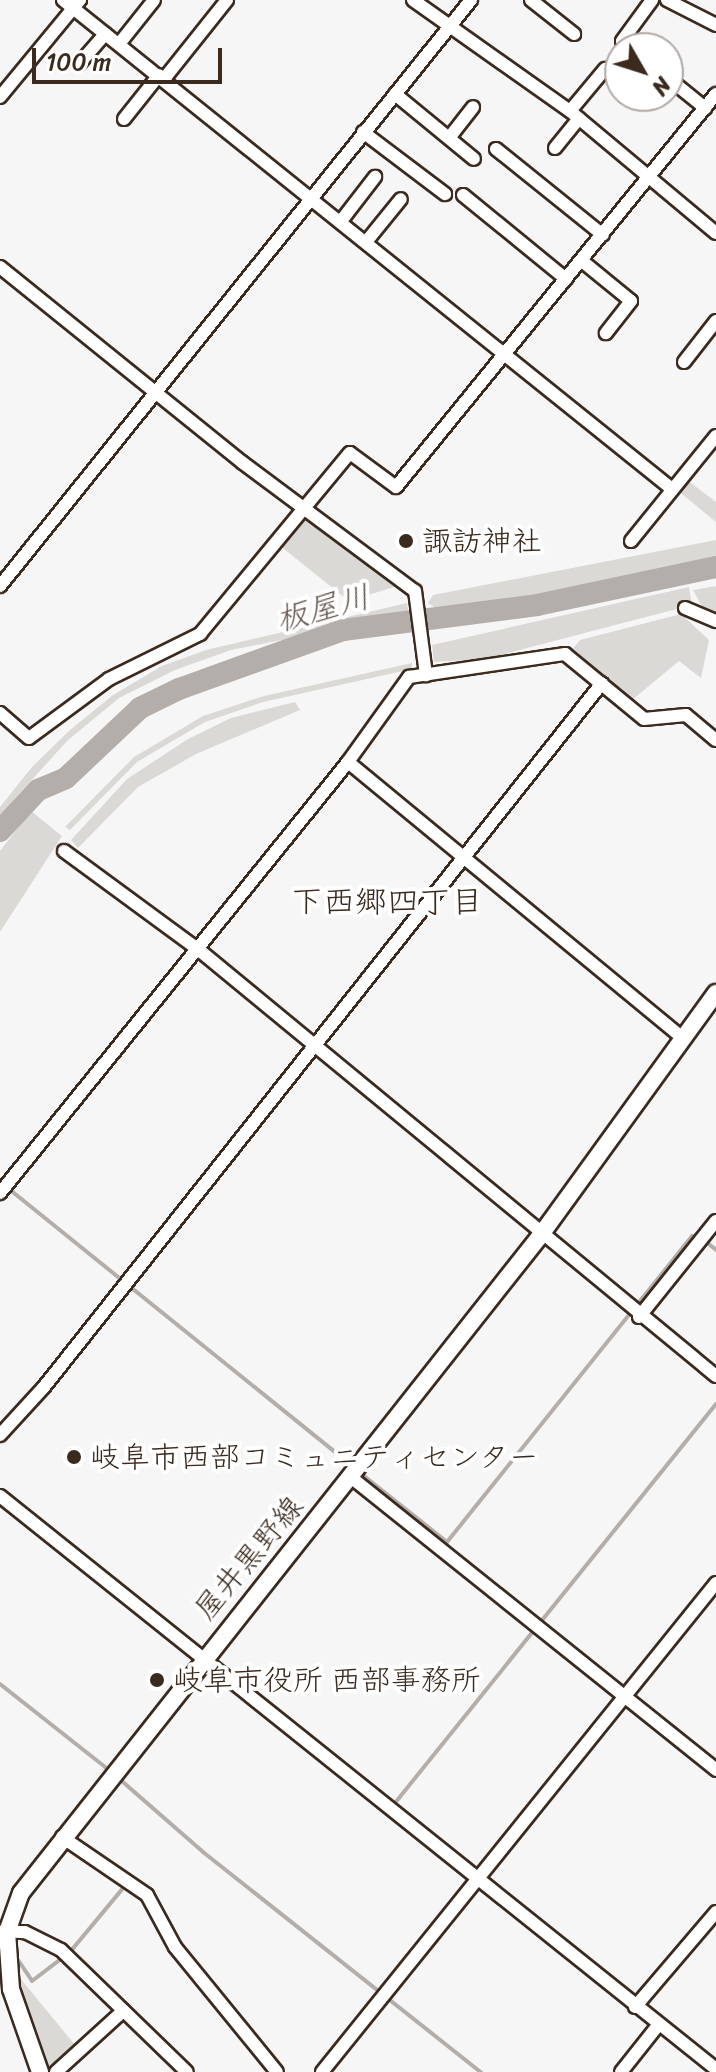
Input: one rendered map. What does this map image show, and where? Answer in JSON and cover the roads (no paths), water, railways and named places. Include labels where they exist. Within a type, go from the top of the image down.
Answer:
[{"type":"main road","name":"屋井黒野線","points":[[40,2072],[6,1986],[4,1931],[21,1893],[202,1659],[352,1478],[540,1236],[716,993]]},
{"type":"street","points":[[63,0],[77,4],[105,34],[672,489]]},
{"type":"street","points":[[119,44],[154,0]]},
{"type":"street","points":[[124,119],[227,0]]},
{"type":"street","points":[[413,0],[575,115],[716,233]]},
{"type":"street","points":[[0,586],[471,0]]},
{"type":"street","points":[[531,0],[574,34]]},
{"type":"street","points":[[629,32],[652,0]]},
{"type":"street","points":[[667,0],[716,25]]},
{"type":"street","points":[[692,13],[702,0]]},
{"type":"street","points":[[0,97],[77,4]]},
{"type":"street","points":[[79,64],[105,34]]},
{"type":"street","points":[[555,148],[604,71]]},
{"type":"street","points":[[684,91],[705,108]]},
{"type":"street","points":[[395,94],[474,159]]},
{"type":"street","points":[[0,713],[29,738],[109,679],[200,634],[350,453],[396,487],[506,356],[716,94]]},
{"type":"street","points":[[449,138],[473,107]]},
{"type":"street","points":[[363,132],[445,194]]},
{"type":"street","points":[[496,149],[603,235]]},
{"type":"street","points":[[341,221],[375,177]]},
{"type":"street","points":[[463,195],[566,279]]},
{"type":"street","points":[[366,242],[401,199]]},
{"type":"street","points":[[582,261],[631,301],[606,333]]},
{"type":"street","points":[[0,267],[155,394],[415,591],[425,670]]},
{"type":"street","points":[[684,362],[716,321]]},
{"type":"street","points":[[631,541],[672,489],[713,445]]},
{"type":"street","points":[[685,608],[716,621]]},
{"type":"street","points":[[0,1193],[199,950],[348,762],[409,677],[425,670],[565,654],[644,719],[686,715],[711,736],[716,721]]},
{"type":"street","points":[[0,1435],[44,1387],[310,1046],[602,683]]},
{"type":"street","points":[[348,762],[684,1039]]},
{"type":"street","points":[[64,851],[199,950],[540,1236],[716,1376]]},
{"type":"street","points":[[639,1317],[716,1221]]},
{"type":"street","points":[[352,1478],[716,1770]]},
{"type":"street","points":[[0,1496],[716,2069]]},
{"type":"street","points":[[322,2072],[716,1583]]},
{"type":"street","points":[[62,1837],[147,1895],[175,1947],[277,2072]]},
{"type":"street","points":[[635,2007],[716,1912]]},
{"type":"street","points":[[4,1931],[25,1932],[61,1950],[187,2072]]},
{"type":"street","points":[[56,2072],[123,2011]]},
{"type":"street","points":[[621,2072],[659,2024]]},
{"type":"waterway","name":"板屋川","points":[[0,831],[38,790],[66,778],[140,708],[179,689],[343,630],[537,605],[716,567]]},
{"type":"waterway","points":[[0,1200],[9,1189],[351,1465]]},
{"type":"waterway","points":[[364,1476],[447,1542],[692,1236],[698,1237]]},
{"type":"waterway","points":[[705,1241],[716,1250]]},
{"type":"waterway","points":[[395,1803],[716,1404]]},
{"type":"waterway","points":[[0,1684],[110,1771]]},
{"type":"waterway","points":[[116,1776],[203,1852],[481,2072]]},
{"type":"waterway","points":[[14,1954],[32,1981],[70,1952],[124,1887]]},
{"type":"place","name":"諏訪神社","points":[[406,541]]},
{"type":"place","name":"岐阜市西部コミュニティセンター","points":[[74,1457]]},
{"type":"place","name":"岐阜市役所 西部事務所","points":[[157,1680]]},
{"type":"district","name":"下西郷四丁目","points":[[387,902]]}]
